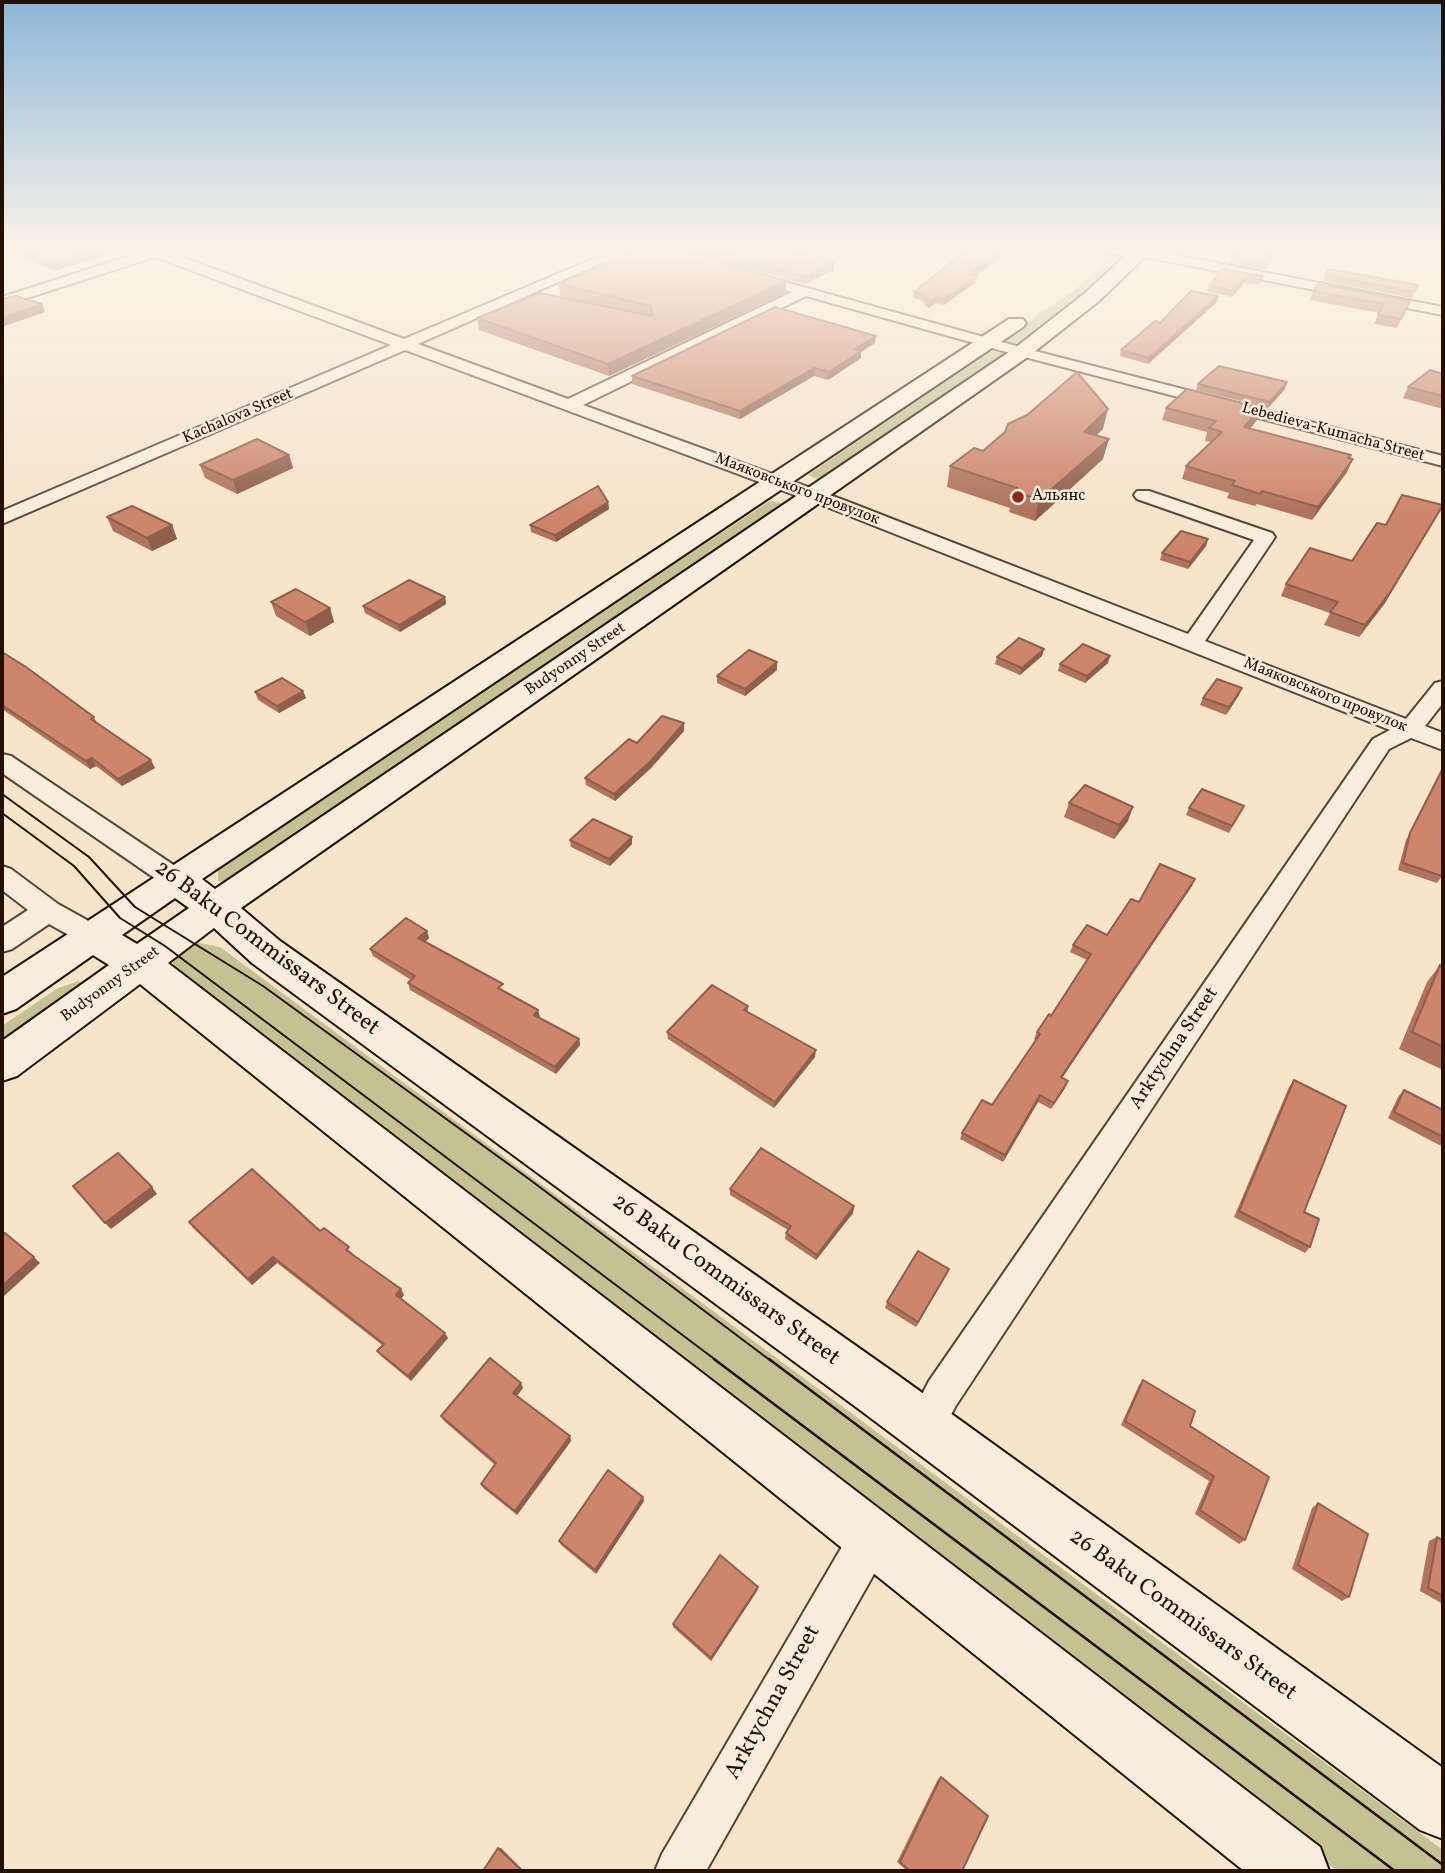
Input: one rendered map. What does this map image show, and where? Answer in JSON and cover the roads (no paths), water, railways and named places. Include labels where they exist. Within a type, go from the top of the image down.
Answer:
[{"type":"main road","name":"Budyonny Street","points":[[2,998],[175,879],[996,336]]},
{"type":"main road","name":"Budyonny Street","points":[[2,1064],[216,908],[816,496],[1042,336]]},
{"type":"main road","name":"26 Baku Commissars Street","points":[[175,879],[216,908],[266,952],[924,1427],[1443,1807]]},
{"type":"main road","points":[[93,936],[166,981],[1296,1871]]},
{"type":"street","name":"Маяковського провулок","points":[[384,336],[816,496],[1443,742]]},
{"type":"street","name":"Kachalova Street","points":[[2,518],[427,336]]},
{"type":"street","points":[[569,405],[712,336]]},
{"type":"street","name":"Lebedieva-Kumacha Street","points":[[967,336],[1443,461]]},
{"type":"street","points":[[1143,495],[1265,537],[1193,643]]},
{"type":"street","name":"Arktychna Street","points":[[924,1427],[942,1394],[1381,744],[1409,730],[1443,688]]},
{"type":"street","name":"26 Baku Commissars Street","points":[[2,762],[175,879]]},
{"type":"street","points":[[2,876],[48,911],[93,936]]},
{"type":"street","points":[[2,942],[48,911]]},
{"type":"street","name":"Arktychna Street","points":[[679,1871],[872,1536]]},
{"type":"tram line","points":[[2,794],[89,857],[135,907],[263,986],[529,1179],[771,1361]]},
{"type":"tram line","points":[[2,813],[74,866],[120,918],[165,946],[717,1361]]},
{"type":"tram line","points":[[714,1359],[1395,1871]]},
{"type":"tram line","points":[[769,1359],[1443,1865]]},
{"type":"place","name":"Альянс","points":[[1018,497]]}]
